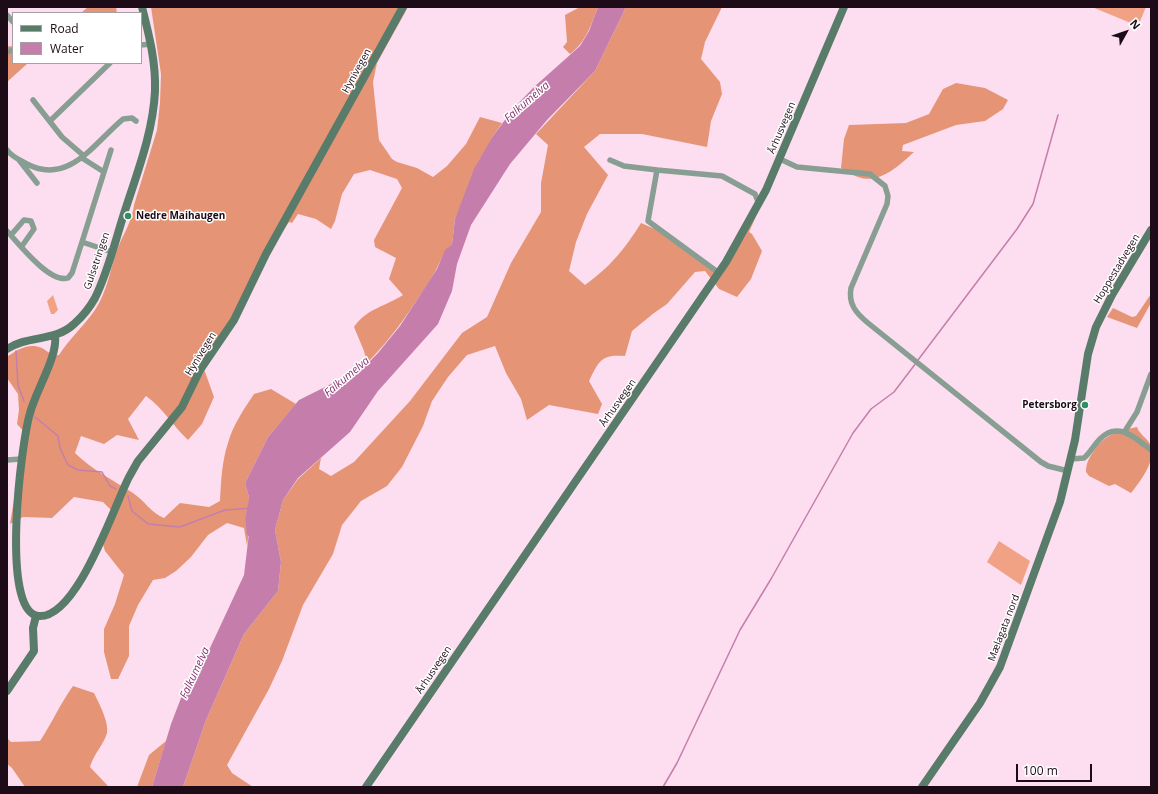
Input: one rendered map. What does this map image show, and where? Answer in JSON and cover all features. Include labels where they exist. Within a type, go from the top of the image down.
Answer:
[{"type":"street","name":"Gulsetringen","points":[[55,336],[74,324],[89,307],[99,288],[112,252],[151,127],[154,107],[155,80],[151,44],[142,7]]},
{"type":"street","name":"Hynivegen","points":[[36,616],[48,615],[56,611],[81,581],[129,477],[138,461],[182,407],[200,370],[234,320],[266,254],[403,7]]},
{"type":"street","name":"Århusvegen","points":[[366,787],[719,273],[766,190],[844,7]]},
{"type":"street","points":[[142,45],[151,44]]},
{"type":"street","points":[[50,121],[109,64]]},
{"type":"street","points":[[33,100],[62,137],[83,157],[104,172]]},
{"type":"street","points":[[19,160],[36,168],[48,171],[74,164],[123,119],[132,118],[136,122]]},
{"type":"street","points":[[7,150],[19,160],[37,182]]},
{"type":"street","points":[[22,246],[34,229],[31,221],[24,220],[9,233],[47,272],[64,279],[72,273],[111,150]]},
{"type":"street","points":[[780,159],[797,166],[870,174],[885,186],[888,196],[887,204],[855,275],[851,288],[851,300],[853,307],[860,317],[1041,462],[1048,466],[1068,471]]},
{"type":"street","points":[[610,160],[624,166],[722,176],[755,194],[759,204]]},
{"type":"street","points":[[657,170],[648,221],[719,273]]},
{"type":"street","points":[[755,194],[766,190]]},
{"type":"street","name":"Hoppestadvegen","points":[[1071,460],[1084,372],[1096,327],[1112,295],[1151,230]]},
{"type":"street","points":[[82,242],[112,252]]},
{"type":"street","points":[[7,349],[19,343],[55,336],[54,354],[38,388],[29,414],[21,459],[13,522],[15,585],[22,605],[27,612],[36,616],[33,628],[34,651],[7,691]]},
{"type":"street","points":[[1125,431],[1137,412],[1151,374]]},
{"type":"street","points":[[1071,460],[1084,458],[1102,437],[1108,433],[1118,430],[1125,431],[1151,450]]},
{"type":"street","points":[[7,460],[21,459]]},
{"type":"street","name":"Mælagata nord","points":[[922,787],[980,702],[1000,667],[1051,529],[1071,460]]},
{"type":"shaded area","points":[[88,7],[116,7],[117,12],[82,12]]},
{"type":"shaded area","points":[[151,7],[408,7],[377,63],[373,82],[379,140],[392,159],[417,168],[433,177],[447,166],[466,144],[480,117],[502,123],[493,136],[455,219],[452,244],[446,251],[432,277],[402,322],[367,363],[364,351],[354,327],[370,312],[403,295],[389,279],[396,258],[375,247],[374,240],[402,188],[397,179],[370,170],[354,174],[342,194],[335,221],[331,229],[316,219],[298,214],[292,223],[289,222],[272,247],[204,369],[214,397],[202,424],[188,440],[158,406],[146,396],[128,419],[139,440],[117,435],[104,444],[81,436],[75,453],[96,470],[133,493],[155,513],[164,518],[180,503],[209,507],[220,501],[223,464],[230,436],[254,394],[271,389],[296,404],[268,437],[245,483],[252,508],[247,546],[244,528],[227,523],[208,535],[191,557],[176,571],[165,578],[153,580],[138,605],[129,626],[129,656],[118,679],[111,679],[104,652],[104,629],[115,604],[124,575],[105,551],[101,538],[111,510],[103,502],[74,497],[52,518],[23,517],[10,524],[25,433],[17,424],[19,410],[18,394],[7,378],[7,357],[19,349],[28,346],[37,346],[52,354],[59,355],[67,343],[91,316],[103,296],[117,250],[133,211],[157,130],[161,74]]},
{"type":"shaded area","points":[[580,7],[598,7],[584,39],[570,54],[563,47],[567,42],[565,15]]},
{"type":"shaded area","points":[[626,7],[722,7],[705,42],[701,59],[720,82],[722,94],[711,121],[707,147],[642,134],[600,134],[584,147],[608,175],[587,214],[576,242],[569,271],[585,285],[616,257],[641,223],[664,233],[717,273],[787,148],[749,232],[752,234],[762,251],[751,279],[737,297],[719,289],[705,271],[695,272],[667,304],[632,331],[625,356],[611,356],[606,358],[602,360],[595,368],[589,381],[602,404],[598,414],[549,405],[527,420],[521,399],[506,373],[495,346],[467,355],[448,377],[432,401],[423,426],[402,467],[387,486],[361,501],[342,525],[333,554],[303,605],[282,661],[269,689],[227,765],[232,773],[253,787],[183,787],[206,720],[244,634],[278,591],[281,562],[275,530],[283,500],[298,479],[321,458],[319,469],[331,476],[354,462],[410,401],[462,333],[487,317],[511,263],[541,212],[541,183],[548,145],[536,134],[595,71]]},
{"type":"shaded area","points":[[1092,7],[1146,7],[1138,26]]},
{"type":"shaded area","points":[[7,47],[12,47],[12,64],[27,64],[7,82]]},
{"type":"shaded area","points":[[956,83],[985,88],[1008,100],[1003,109],[985,121],[956,125],[903,145],[902,151],[914,152],[896,168],[881,176],[866,179],[856,176],[841,168],[844,139],[849,125],[906,123],[929,114],[943,89]]},
{"type":"shaded area","points":[[1151,294],[1151,303],[1137,328],[1107,317],[1113,308],[1132,317],[1136,316]]},
{"type":"shaded area","points":[[53,295],[58,310],[54,314],[51,314],[47,301]]},
{"type":"shaded area","points":[[1137,427],[1139,432],[1150,444],[1152,457],[1146,470],[1131,493],[1115,484],[1109,486],[1089,476],[1086,472],[1088,461],[1098,445],[1112,434]]},
{"type":"shaded area","points":[[999,541],[1030,561],[1021,585],[987,562]]},
{"type":"shaded area","points":[[73,686],[94,693],[107,724],[107,733],[104,741],[90,767],[109,787],[25,787],[12,768],[7,764],[7,738],[11,742],[40,741]]},
{"type":"shaded area","points":[[166,741],[152,787],[137,787],[149,755]]},
{"type":"water","points":[[598,7],[626,7],[595,71],[547,120],[510,164],[471,225],[457,264],[452,291],[438,324],[378,391],[350,432],[298,478],[283,500],[275,530],[281,562],[278,591],[244,634],[206,720],[183,787],[152,787],[171,724],[181,698],[210,648],[244,575],[252,508],[245,483],[268,437],[299,400],[363,368],[378,353],[400,326],[437,269],[445,250],[452,244],[455,219],[474,169],[493,136],[513,109],[534,87],[580,46],[589,31]]},
{"type":"waterway","points":[[918,360],[1017,229],[1033,204],[1058,115]]},
{"type":"waterway","points":[[16,351],[18,385],[24,401]]},
{"type":"waterway","points":[[663,787],[677,763],[740,630],[771,579],[853,433],[871,409],[894,392],[916,363]]},
{"type":"waterway","points":[[35,417],[58,436],[60,448],[68,465],[78,470],[102,472],[110,486],[116,489]]},
{"type":"waterway","points":[[128,496],[132,511],[148,524],[180,527],[225,510],[252,508]]},
{"type":"waterway","name":"Falkumelva","points":[[251,532],[250,518],[254,497]]},
{"type":"place","name":"Nedre Maihaugen","points":[[128,216]]},
{"type":"place","name":"Petersborg","points":[[1085,405]]}]
